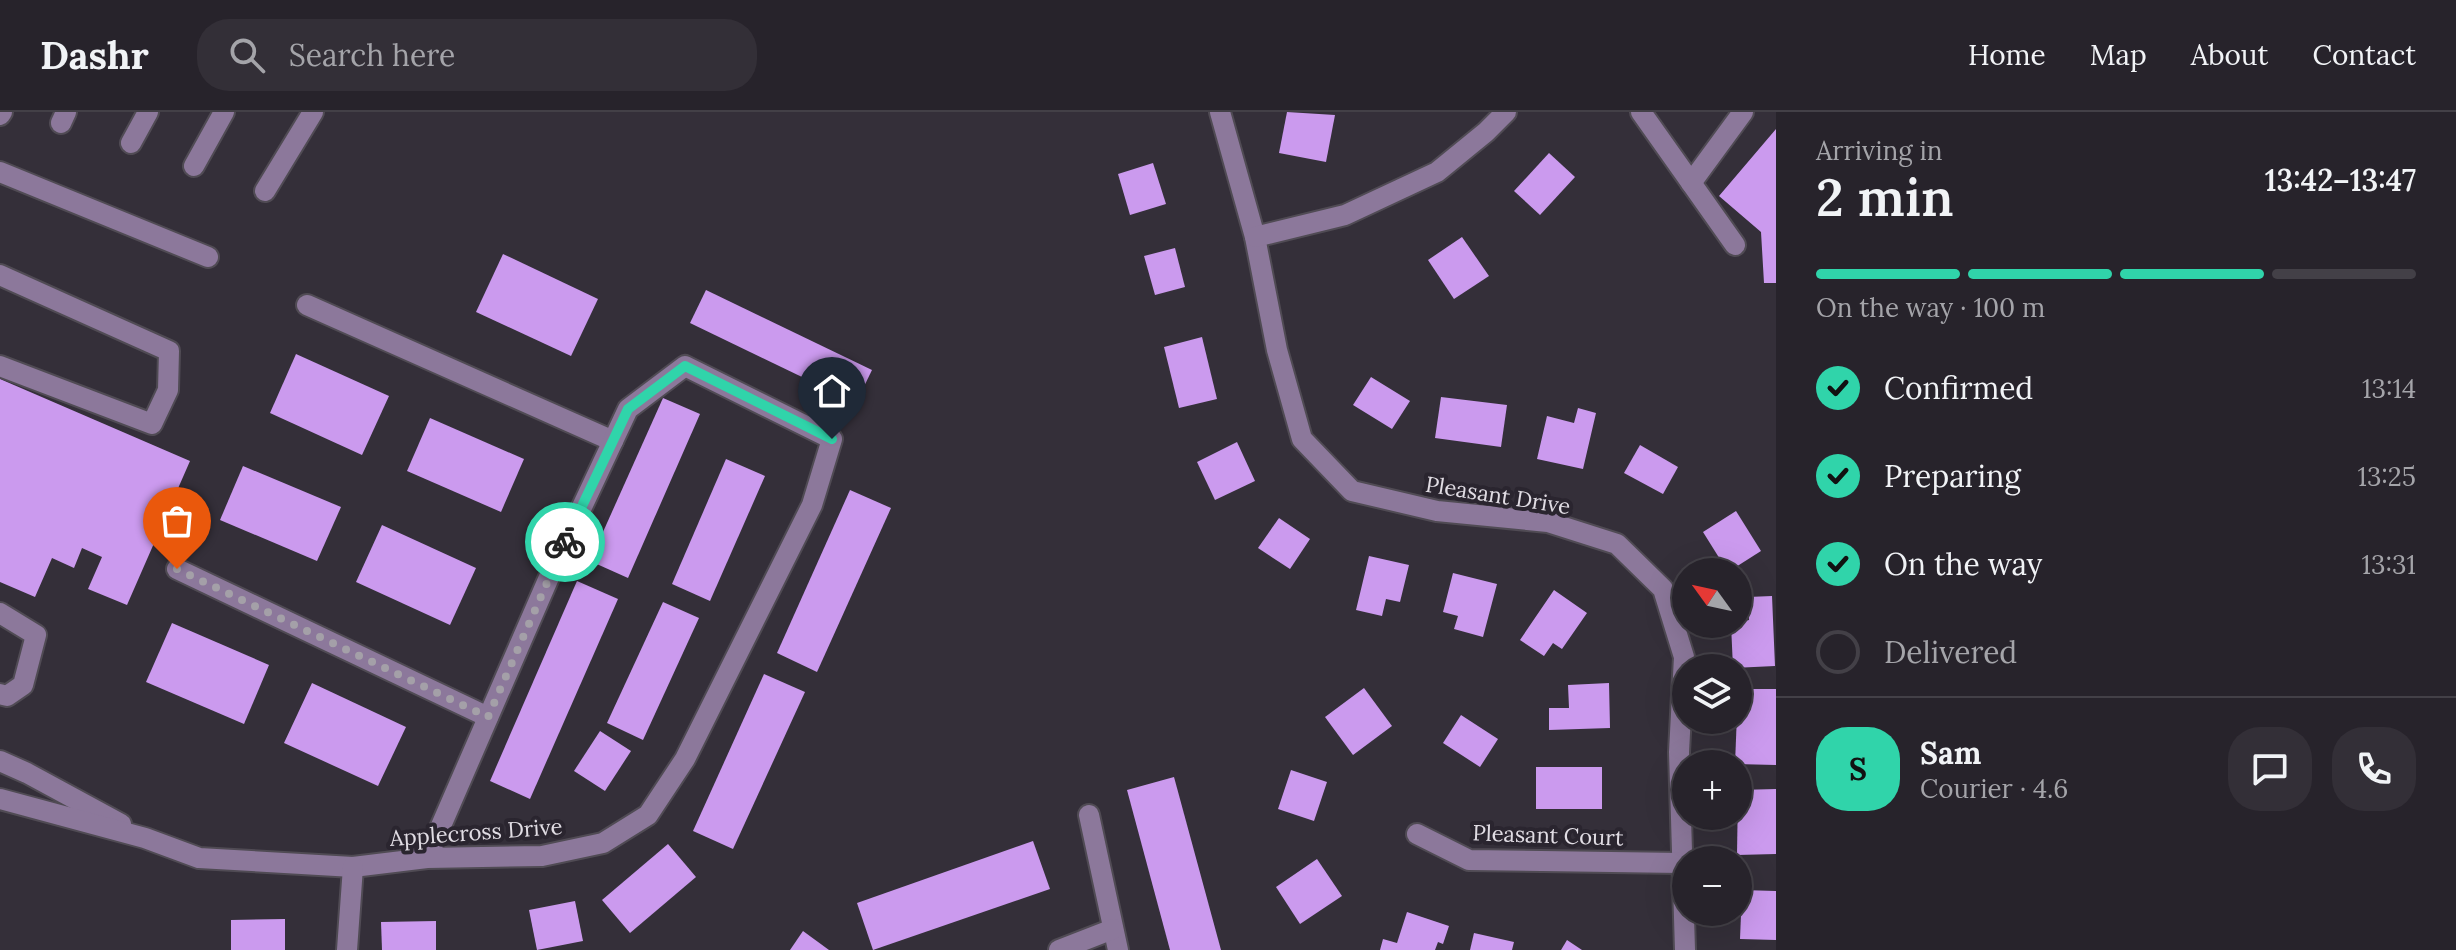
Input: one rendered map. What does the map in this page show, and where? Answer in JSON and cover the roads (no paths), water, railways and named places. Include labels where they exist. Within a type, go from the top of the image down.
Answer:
[{"type":"street","points":[[131,143],[148,112]]},
{"type":"street","points":[[194,166],[224,112]]},
{"type":"street","points":[[265,191],[313,112]]},
{"type":"street","name":"Pleasant Drive","points":[[1220,112],[1255,237],[1277,350],[1302,439],[1352,491],[1437,511],[1548,522],[1617,544],[1663,589],[1684,657],[1679,752],[1681,846]]},
{"type":"street","points":[[1255,237],[1345,215],[1437,172],[1506,112]]},
{"type":"street","points":[[1641,112],[1735,245]]},
{"type":"street","points":[[1691,183],[1743,112]]},
{"type":"street","points":[[0,172],[208,257]]},
{"type":"street","points":[[0,275],[169,351],[168,390],[152,424],[0,366]]},
{"type":"street","points":[[307,305],[613,441],[427,858]]},
{"type":"street","name":"Applecross Drive","points":[[0,799],[145,838],[199,858],[353,867],[427,858],[542,856],[603,843],[648,815],[685,759],[812,505],[832,439],[685,366],[628,409],[613,441]]},
{"type":"street","points":[[177,569],[488,717]]},
{"type":"street","points":[[0,613],[36,635],[23,685],[7,696],[0,694]]},
{"type":"street","name":"Applecross Drive","points":[[0,761],[145,838]]},
{"type":"street","points":[[1089,815],[1118,950]]},
{"type":"street","name":"Pleasant Court","points":[[1417,834],[1469,860],[1672,863]]},
{"type":"street","points":[[347,950],[353,867]]},
{"type":"street","name":"Pleasant Drive","points":[[1684,926],[1685,950]]},
{"type":"street","points":[[1059,950],[1113,929]]}]
